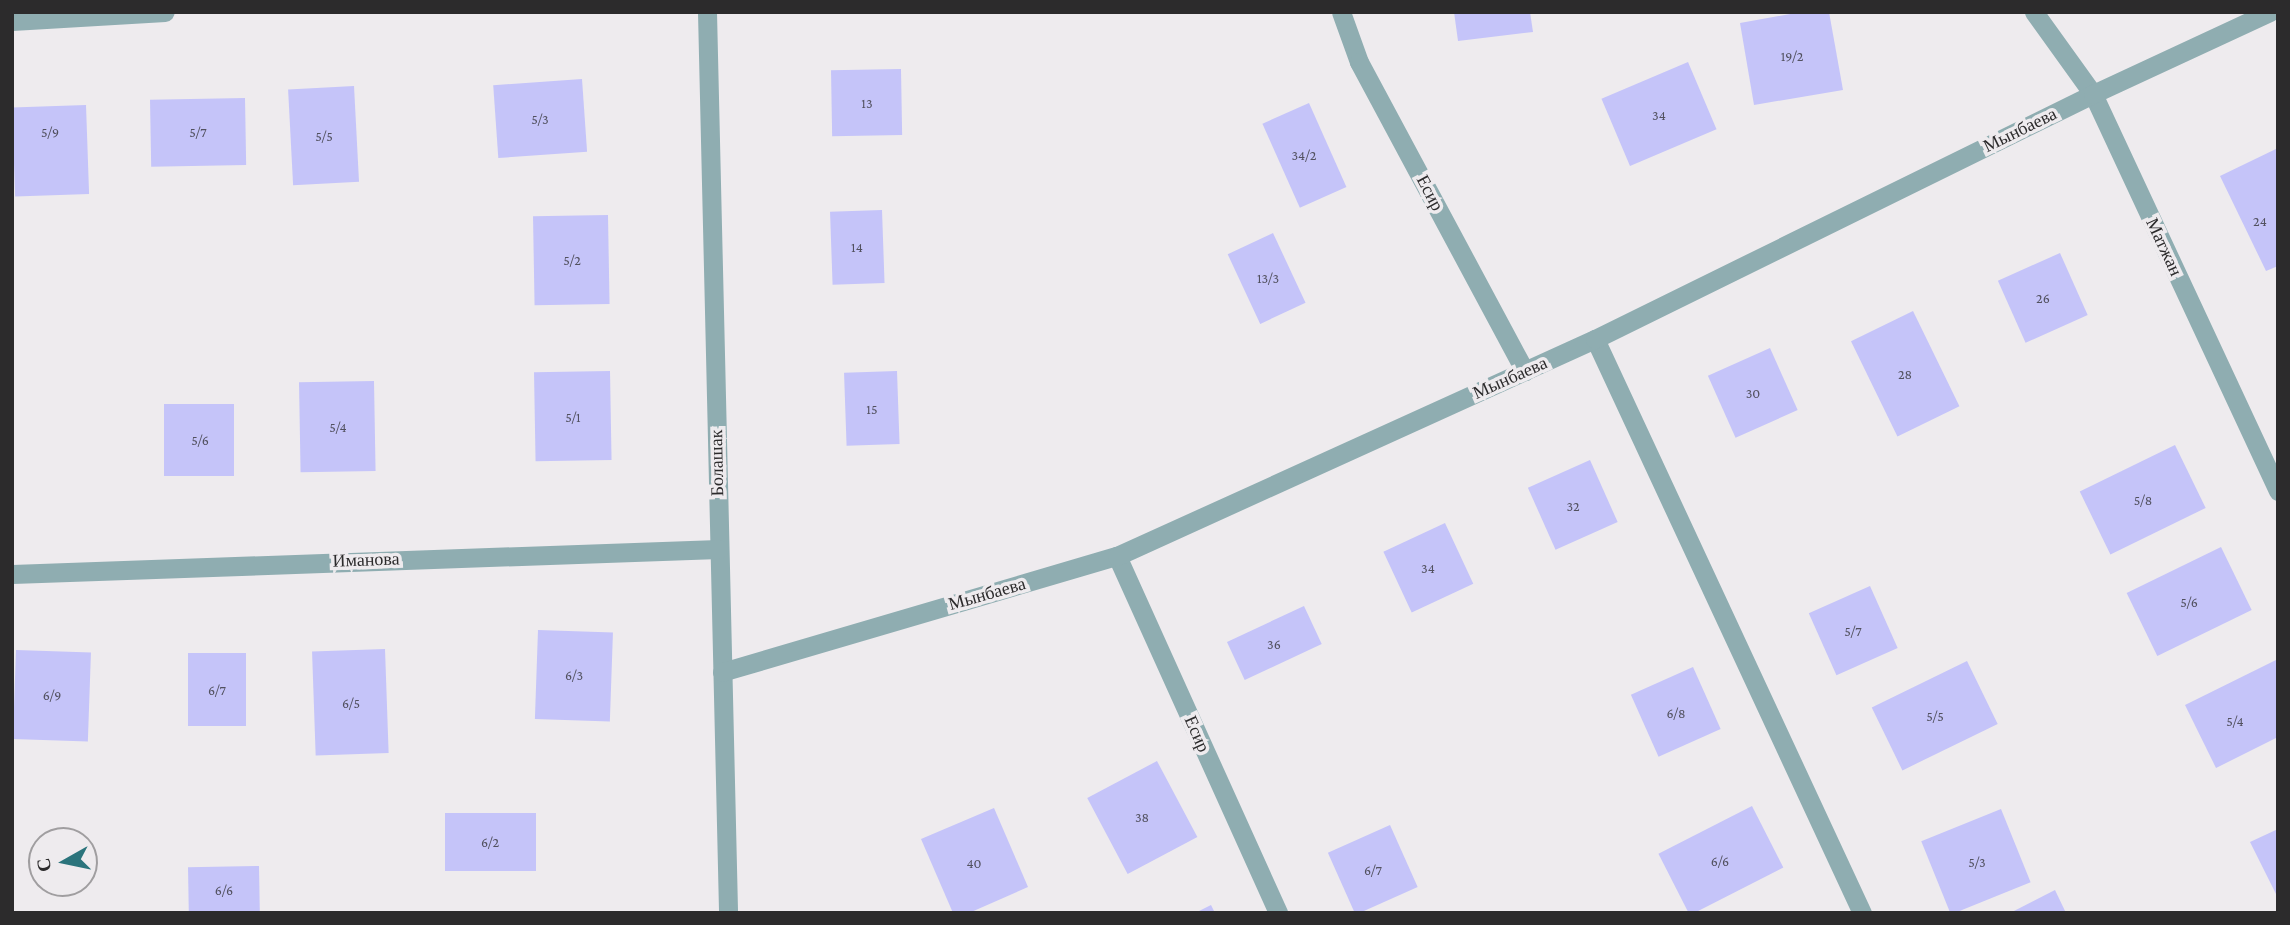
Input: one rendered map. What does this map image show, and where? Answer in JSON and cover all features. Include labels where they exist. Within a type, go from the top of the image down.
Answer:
[{"type":"street","points":[[12,21],[166,12]]},
{"type":"street","name":"Болашак","points":[[707,12],[727,913]]},
{"type":"street","name":"Есир","points":[[1341,12],[1359,62],[1525,371]]},
{"type":"street","name":"Матжан","points":[[2034,12],[2093,94],[2278,491]]},
{"type":"street","name":"Мынбаева","points":[[722,672],[1117,556],[1595,339],[2093,94],[2270,12]]},
{"type":"street","points":[[1595,339],[1862,913]]},
{"type":"street","name":"Иманова","points":[[12,574],[719,549]]},
{"type":"street","name":"Есир","points":[[1117,556],[1278,913]]},
{"type":"building","points":[[1454,12],[1530,12],[1533,32],[1458,41]]},
{"type":"building","points":[[1801,12],[1829,12],[1843,90],[1754,105],[1740,23]]},
{"type":"building","points":[[1688,62],[1717,129],[1630,166],[1601,99]]},
{"type":"building","points":[[901,69],[902,135],[832,136],[831,70]]},
{"type":"building","points":[[582,79],[587,152],[498,158],[493,85]]},
{"type":"building","points":[[354,86],[359,182],[293,185],[288,89]]},
{"type":"building","points":[[245,98],[246,165],[151,167],[150,100]]},
{"type":"building","points":[[1309,103],[1346,187],[1300,208],[1262,124]]},
{"type":"building","points":[[86,105],[89,194],[15,197],[12,108]]},
{"type":"building","points":[[2278,148],[2278,266],[2266,271],[2220,176]]},
{"type":"building","points":[[882,210],[885,283],[833,285],[830,212]]},
{"type":"building","points":[[608,215],[610,304],[535,305],[533,216]]},
{"type":"building","points":[[1273,233],[1306,303],[1260,324],[1228,254]]},
{"type":"building","points":[[2060,253],[2088,315],[2026,343],[1998,281]]},
{"type":"building","points":[[1913,311],[1959,406],[1897,437],[1851,341]]},
{"type":"building","points":[[1770,348],[1798,410],[1736,438],[1708,376]]},
{"type":"building","points":[[610,371],[612,460],[536,461],[534,372]]},
{"type":"building","points":[[897,371],[900,444],[847,446],[844,373]]},
{"type":"building","points":[[374,381],[376,471],[301,472],[299,382]]},
{"type":"building","points":[[164,404],[234,404],[234,476],[164,476]]},
{"type":"building","points":[[2175,445],[2206,508],[2110,554],[2080,491]]},
{"type":"building","points":[[1590,460],[1618,522],[1556,550],[1528,488]]},
{"type":"building","points":[[1445,523],[1473,584],[1412,612],[1383,552]]},
{"type":"building","points":[[2221,547],[2252,610],[2157,656],[2127,593]]},
{"type":"building","points":[[1870,586],[1898,648],[1836,675],[1809,613]]},
{"type":"building","points":[[1304,606],[1322,644],[1245,680],[1227,642]]},
{"type":"building","points":[[538,630],[613,633],[610,722],[535,719]]},
{"type":"building","points":[[385,649],[389,753],[316,755],[312,652]]},
{"type":"building","points":[[16,650],[91,653],[88,742],[13,739]]},
{"type":"building","points":[[188,653],[246,653],[246,726],[188,726]]},
{"type":"building","points":[[2278,659],[2278,737],[2216,768],[2185,705]]},
{"type":"building","points":[[1967,661],[1998,724],[1902,770],[1872,707]]},
{"type":"building","points":[[1693,667],[1721,729],[1659,757],[1631,695]]},
{"type":"building","points":[[1157,761],[1197,837],[1128,874],[1087,798]]},
{"type":"building","points":[[1752,806],[1783,867],[1694,913],[1689,913],[1658,854]]},
{"type":"building","points":[[994,808],[1028,887],[969,913],[953,913],[921,839]]},
{"type":"building","points":[[2001,809],[2031,882],[1950,913],[1921,841]]},
{"type":"building","points":[[445,813],[536,813],[536,871],[445,871]]},
{"type":"building","points":[[1390,825],[1418,887],[1355,913],[1328,853]]},
{"type":"building","points":[[2278,829],[2278,898],[2250,842]]},
{"type":"building","points":[[259,866],[260,913],[189,913],[188,867]]},
{"type":"building","points":[[2055,890],[2066,913],[2010,913]]},
{"type":"building","points":[[1211,905],[1215,913],[1195,913]]}]
